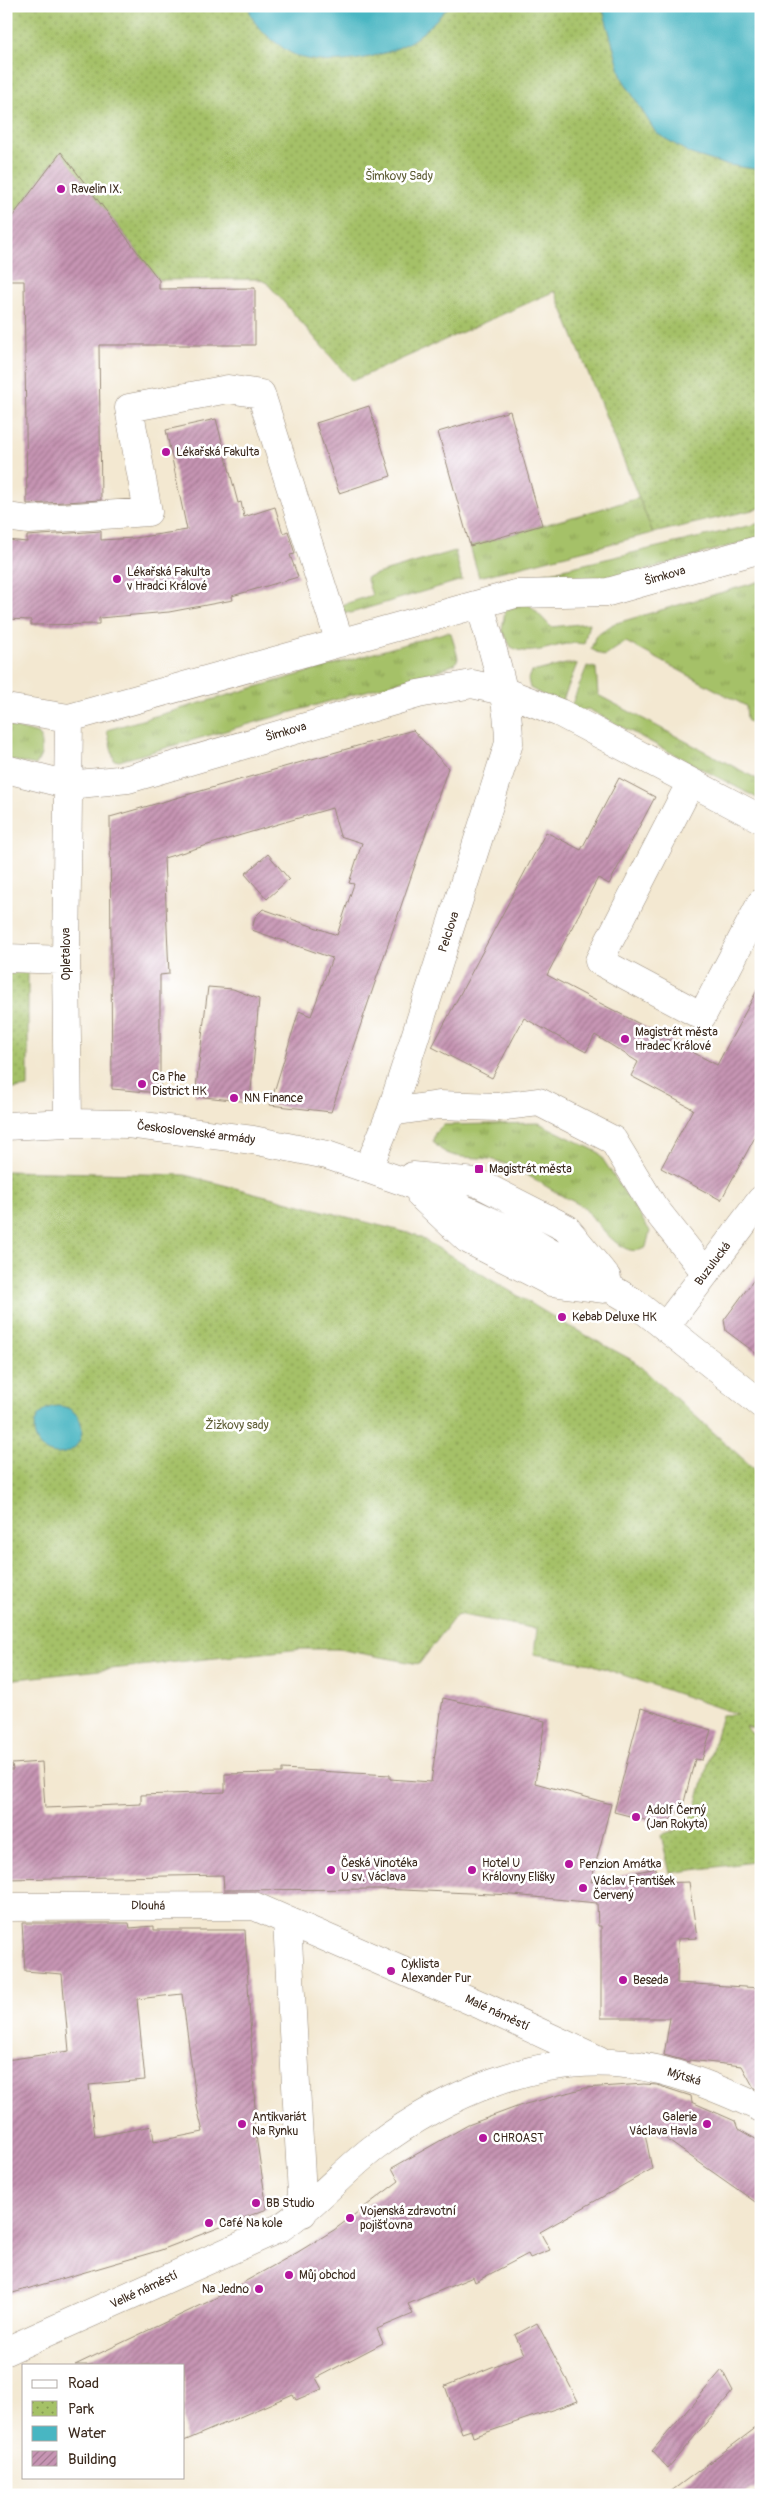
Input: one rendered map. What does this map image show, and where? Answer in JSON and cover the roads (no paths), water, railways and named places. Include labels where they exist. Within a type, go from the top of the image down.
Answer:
[{"type":"street","points":[[6,517],[29,520],[148,512],[129,408],[228,388],[261,394],[340,643]]},
{"type":"street","name":"Šimkova","points":[[6,708],[68,718],[515,594],[608,592],[761,549]]},
{"type":"street","points":[[480,604],[503,691]]},
{"type":"street","name":"Šimkova","points":[[6,770],[69,785],[128,779],[426,692],[472,684],[503,691],[560,713],[761,819]]},
{"type":"street","name":"Pelclova","points":[[375,1171],[391,1112],[510,743],[509,720],[503,691]]},
{"type":"street","points":[[68,718],[69,785]]},
{"type":"street","points":[[691,782],[598,961],[702,1016],[761,903]]},
{"type":"street","name":"Opletalova","points":[[68,1123],[66,960],[69,785]]},
{"type":"street","points":[[6,958],[66,960]]},
{"type":"street","points":[[391,1112],[439,1105],[498,1107],[538,1102],[613,1140],[653,1206],[706,1273]]},
{"type":"street","name":"Československé armády","points":[[6,1126],[68,1123],[128,1124],[253,1140],[311,1151],[408,1183],[467,1239],[551,1282],[617,1293]]},
{"type":"street","name":"Československé armády","points":[[375,1171],[476,1182],[566,1228],[617,1293],[665,1327],[761,1404]]},
{"type":"street","name":"Buzulucká","points":[[665,1327],[761,1200]]},
{"type":"street","name":"Dlouhá","points":[[6,1907],[63,1905],[254,1906],[287,1922]]},
{"type":"street","points":[[287,1922],[303,2213]]},
{"type":"street","name":"Malé náměstí","points":[[287,1922],[483,2006],[602,2062]]},
{"type":"street","points":[[303,2213],[374,2148],[412,2122],[448,2102],[478,2089],[542,2069],[571,2063],[602,2062]]},
{"type":"street","name":"Mýtská","points":[[602,2062],[634,2065],[677,2074],[702,2082],[761,2108]]},
{"type":"street","name":"Velké náměstí","points":[[6,2351],[280,2228],[303,2213]]},
{"type":"water","points":[[249,6],[449,6],[423,33],[401,47],[370,57],[353,60],[319,61],[291,53],[271,39],[258,27],[252,17]]},
{"type":"water","points":[[602,6],[761,6],[761,168],[754,169],[723,164],[691,154],[656,133],[622,78]]},
{"type":"water","points":[[58,1406],[67,1408],[75,1413],[80,1421],[82,1430],[80,1439],[75,1447],[67,1452],[58,1454],[49,1452],[41,1447],[36,1439],[34,1430],[36,1421],[41,1413],[49,1408]]},
{"type":"place","name":"Ravelin IX.","points":[[61,189]]},
{"type":"place","name":"Lékařská Fakulta","points":[[166,452]]},
{"type":"place","name":"Lékařská Fakulta v Hradci Králové","points":[[117,579]]},
{"type":"place","name":"Magistrát města Hradec Králové","points":[[625,1039]]},
{"type":"place","name":"Ca Phe District HK","points":[[142,1084]]},
{"type":"place","name":"NN Finance","points":[[234,1098]]},
{"type":"place","name":"Magistrát města","points":[[479,1169]]},
{"type":"place","name":"Kebab Deluxe HK","points":[[562,1317]]},
{"type":"place","name":"Adolf Černý (Jan Rokyta)","points":[[636,1817]]},
{"type":"place","name":"Penzion Amátka","points":[[569,1864]]},
{"type":"place","name":"Česká Vinotéka U sv. Václava","points":[[331,1870]]},
{"type":"place","name":"Hotel U Královny Elišky","points":[[472,1870]]},
{"type":"place","name":"Václav František Červený","points":[[583,1888]]},
{"type":"place","name":"Cyklista Alexander Pur","points":[[391,1971]]},
{"type":"place","name":"Beseda","points":[[623,1980]]},
{"type":"place","name":"Antikvariát Na Rynku","points":[[242,2124]]},
{"type":"place","name":"Galerie Václava Havla","points":[[707,2124]]},
{"type":"place","name":"CHROAST","points":[[483,2138]]},
{"type":"place","name":"BB Studio","points":[[256,2203]]},
{"type":"place","name":"Vojenská zdravotní pojišťovna","points":[[350,2218]]},
{"type":"place","name":"Café Na kole","points":[[209,2223]]},
{"type":"place","name":"Můj obchod","points":[[289,2275]]},
{"type":"place","name":"Na Jedno","points":[[259,2289]]},
{"type":"park label","name":"Šimkovy Sady","points":[[399,176]]},
{"type":"park label","name":"Žižkovy sady","points":[[237,1425]]}]
